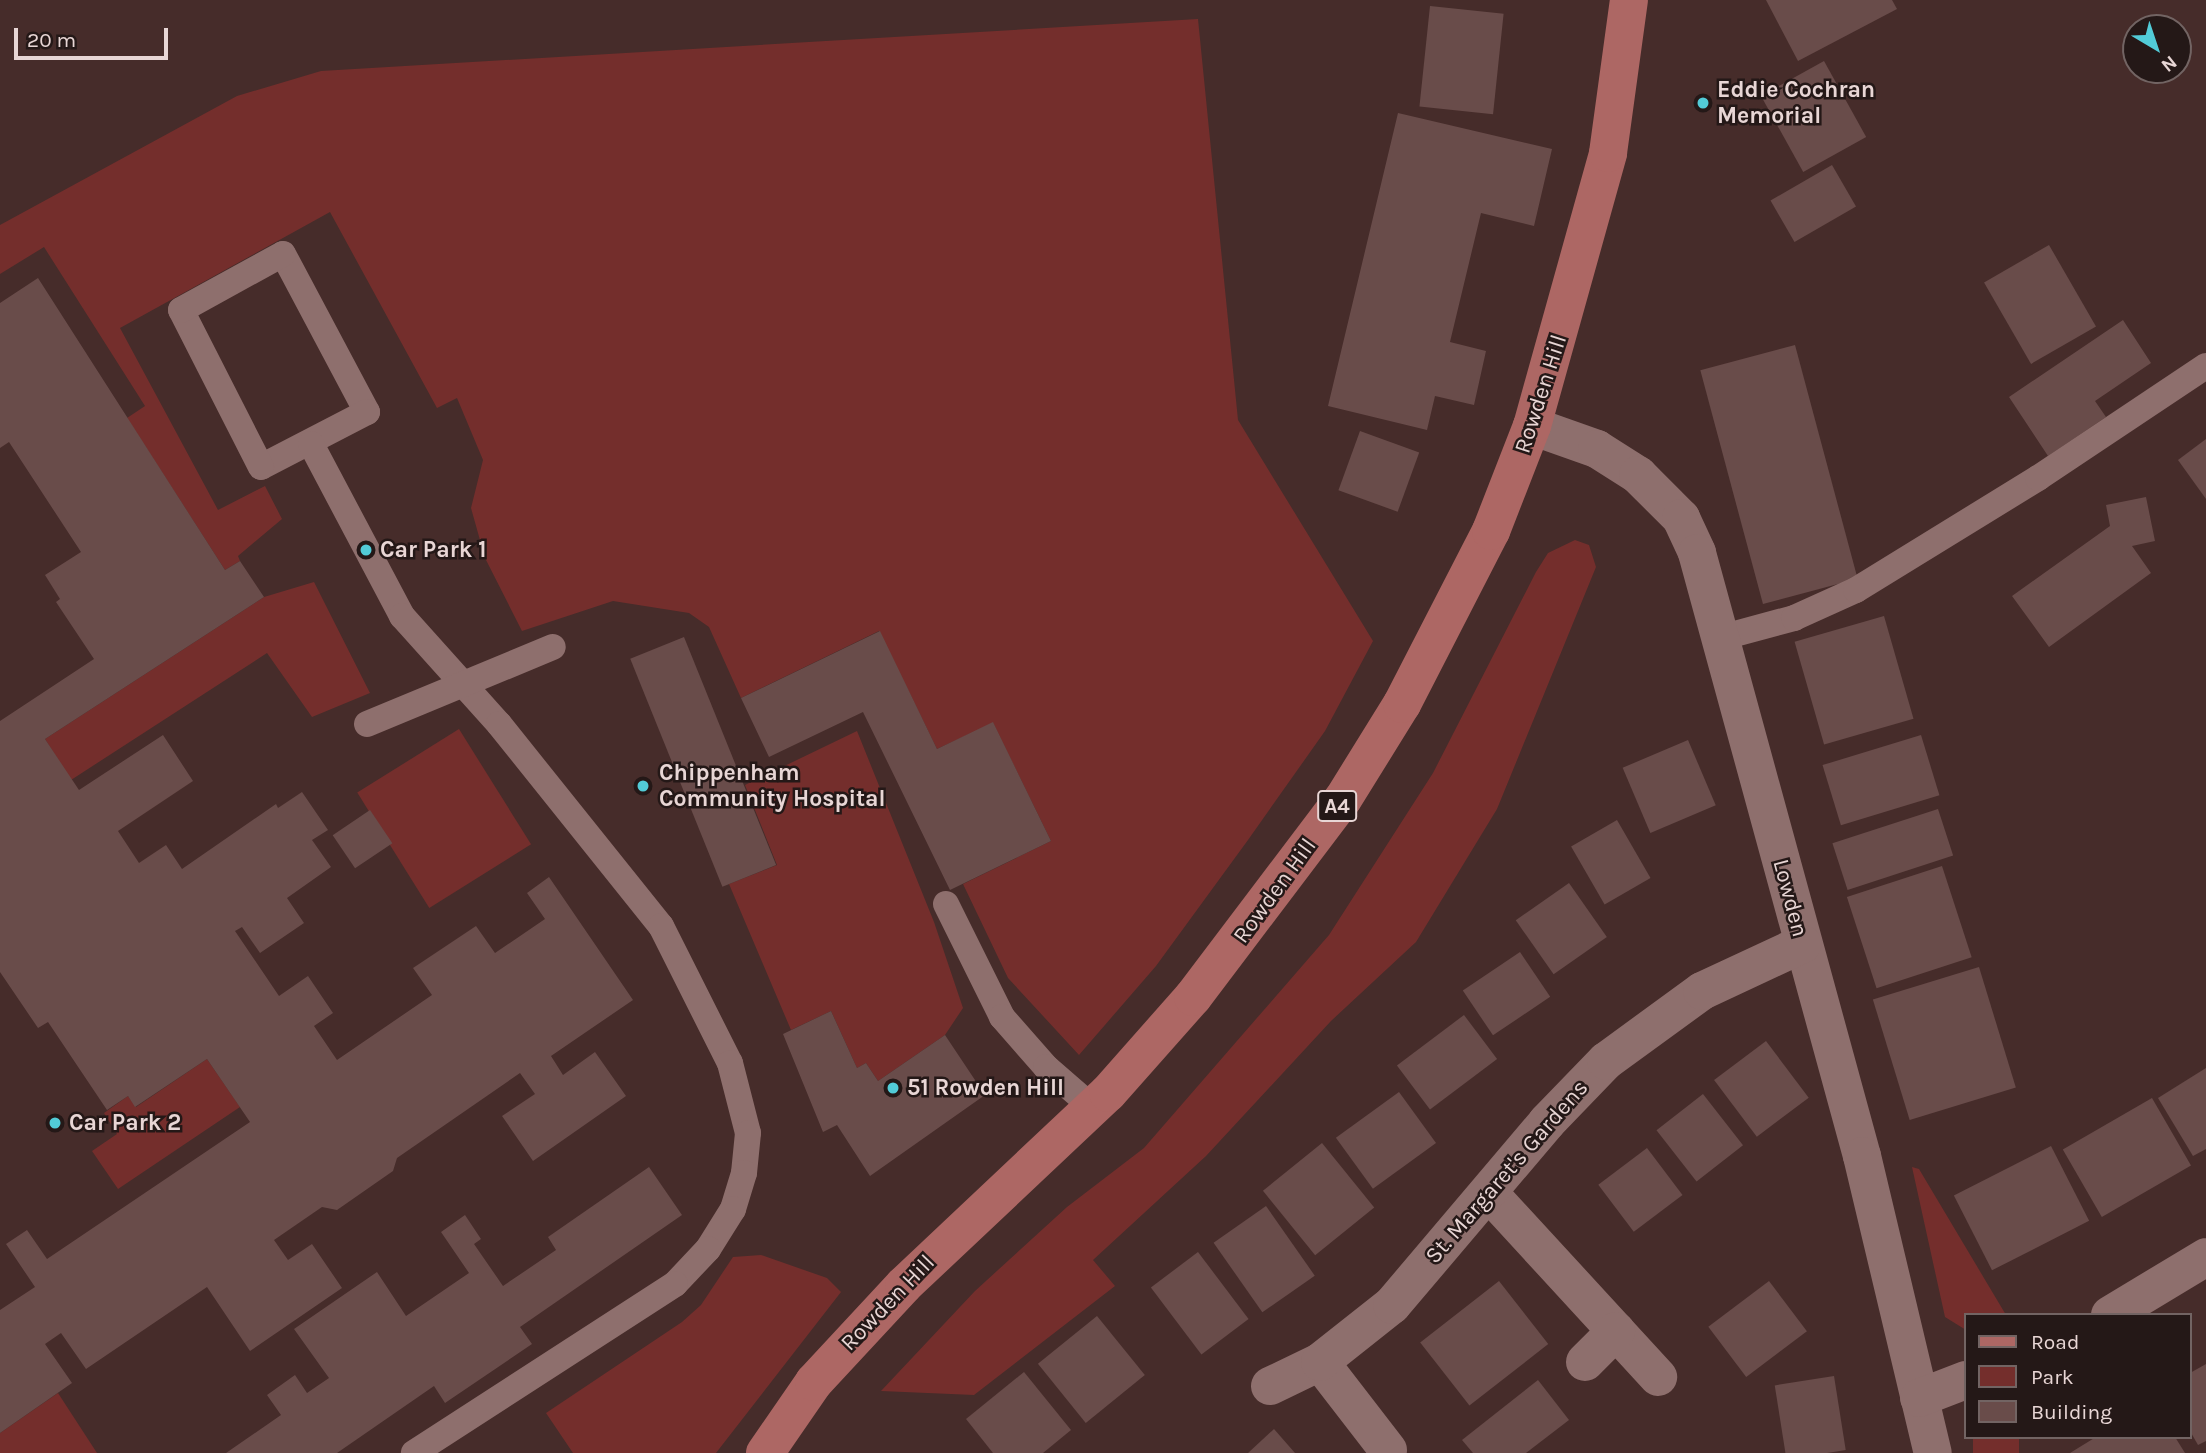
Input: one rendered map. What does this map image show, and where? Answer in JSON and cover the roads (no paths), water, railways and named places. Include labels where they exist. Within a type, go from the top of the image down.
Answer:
[{"type":"main road","name":"Rowden Hill","points":[[765,1453],[814,1382],[904,1285],[1092,1107],[1225,958],[1343,799],[1402,704],[1463,588],[1532,426],[1608,153],[1629,0]]},
{"type":"street","name":"Lowden","points":[[1532,426],[1616,459],[1670,504],[1698,554],[1862,1156],[1933,1453]]},
{"type":"street","name":"St. Margaret's Gardens","points":[[1270,1386],[1320,1362],[1392,1305],[1569,1098],[1654,1022],[1702,991],[1803,944]]},
{"type":"street","points":[[1489,1193],[1658,1377]]},
{"type":"street","points":[[2113,1313],[2206,1257]]},
{"type":"street","points":[[1585,1363],[1616,1331]]},
{"type":"street","points":[[1320,1362],[1388,1450]]},
{"type":"street","points":[[1919,1398],[1965,1380]]},
{"type":"lane","points":[[283,254],[367,412],[312,444],[261,467],[181,310],[283,254]]},
{"type":"lane","points":[[1720,638],[1794,618],[1856,590],[2038,478],[2206,366]]},
{"type":"lane","points":[[312,444],[402,616],[460,681],[661,926],[730,1063],[748,1133],[744,1173],[733,1209],[708,1249],[675,1284],[414,1453]]},
{"type":"lane","points":[[367,724],[460,681],[552,647]]},
{"type":"lane","points":[[946,904],[1002,1017],[1046,1067],[1092,1107]]},
{"type":"place","name":"Eddie Cochran Memorial","points":[[1703,103]]},
{"type":"place","name":"Car Park 1","points":[[366,550]]},
{"type":"place","name":"Chippenham Community Hospital","points":[[643,786]]},
{"type":"place","name":"51 Rowden Hill","points":[[893,1088]]},
{"type":"place","name":"Car Park 2","points":[[55,1123]]}]
